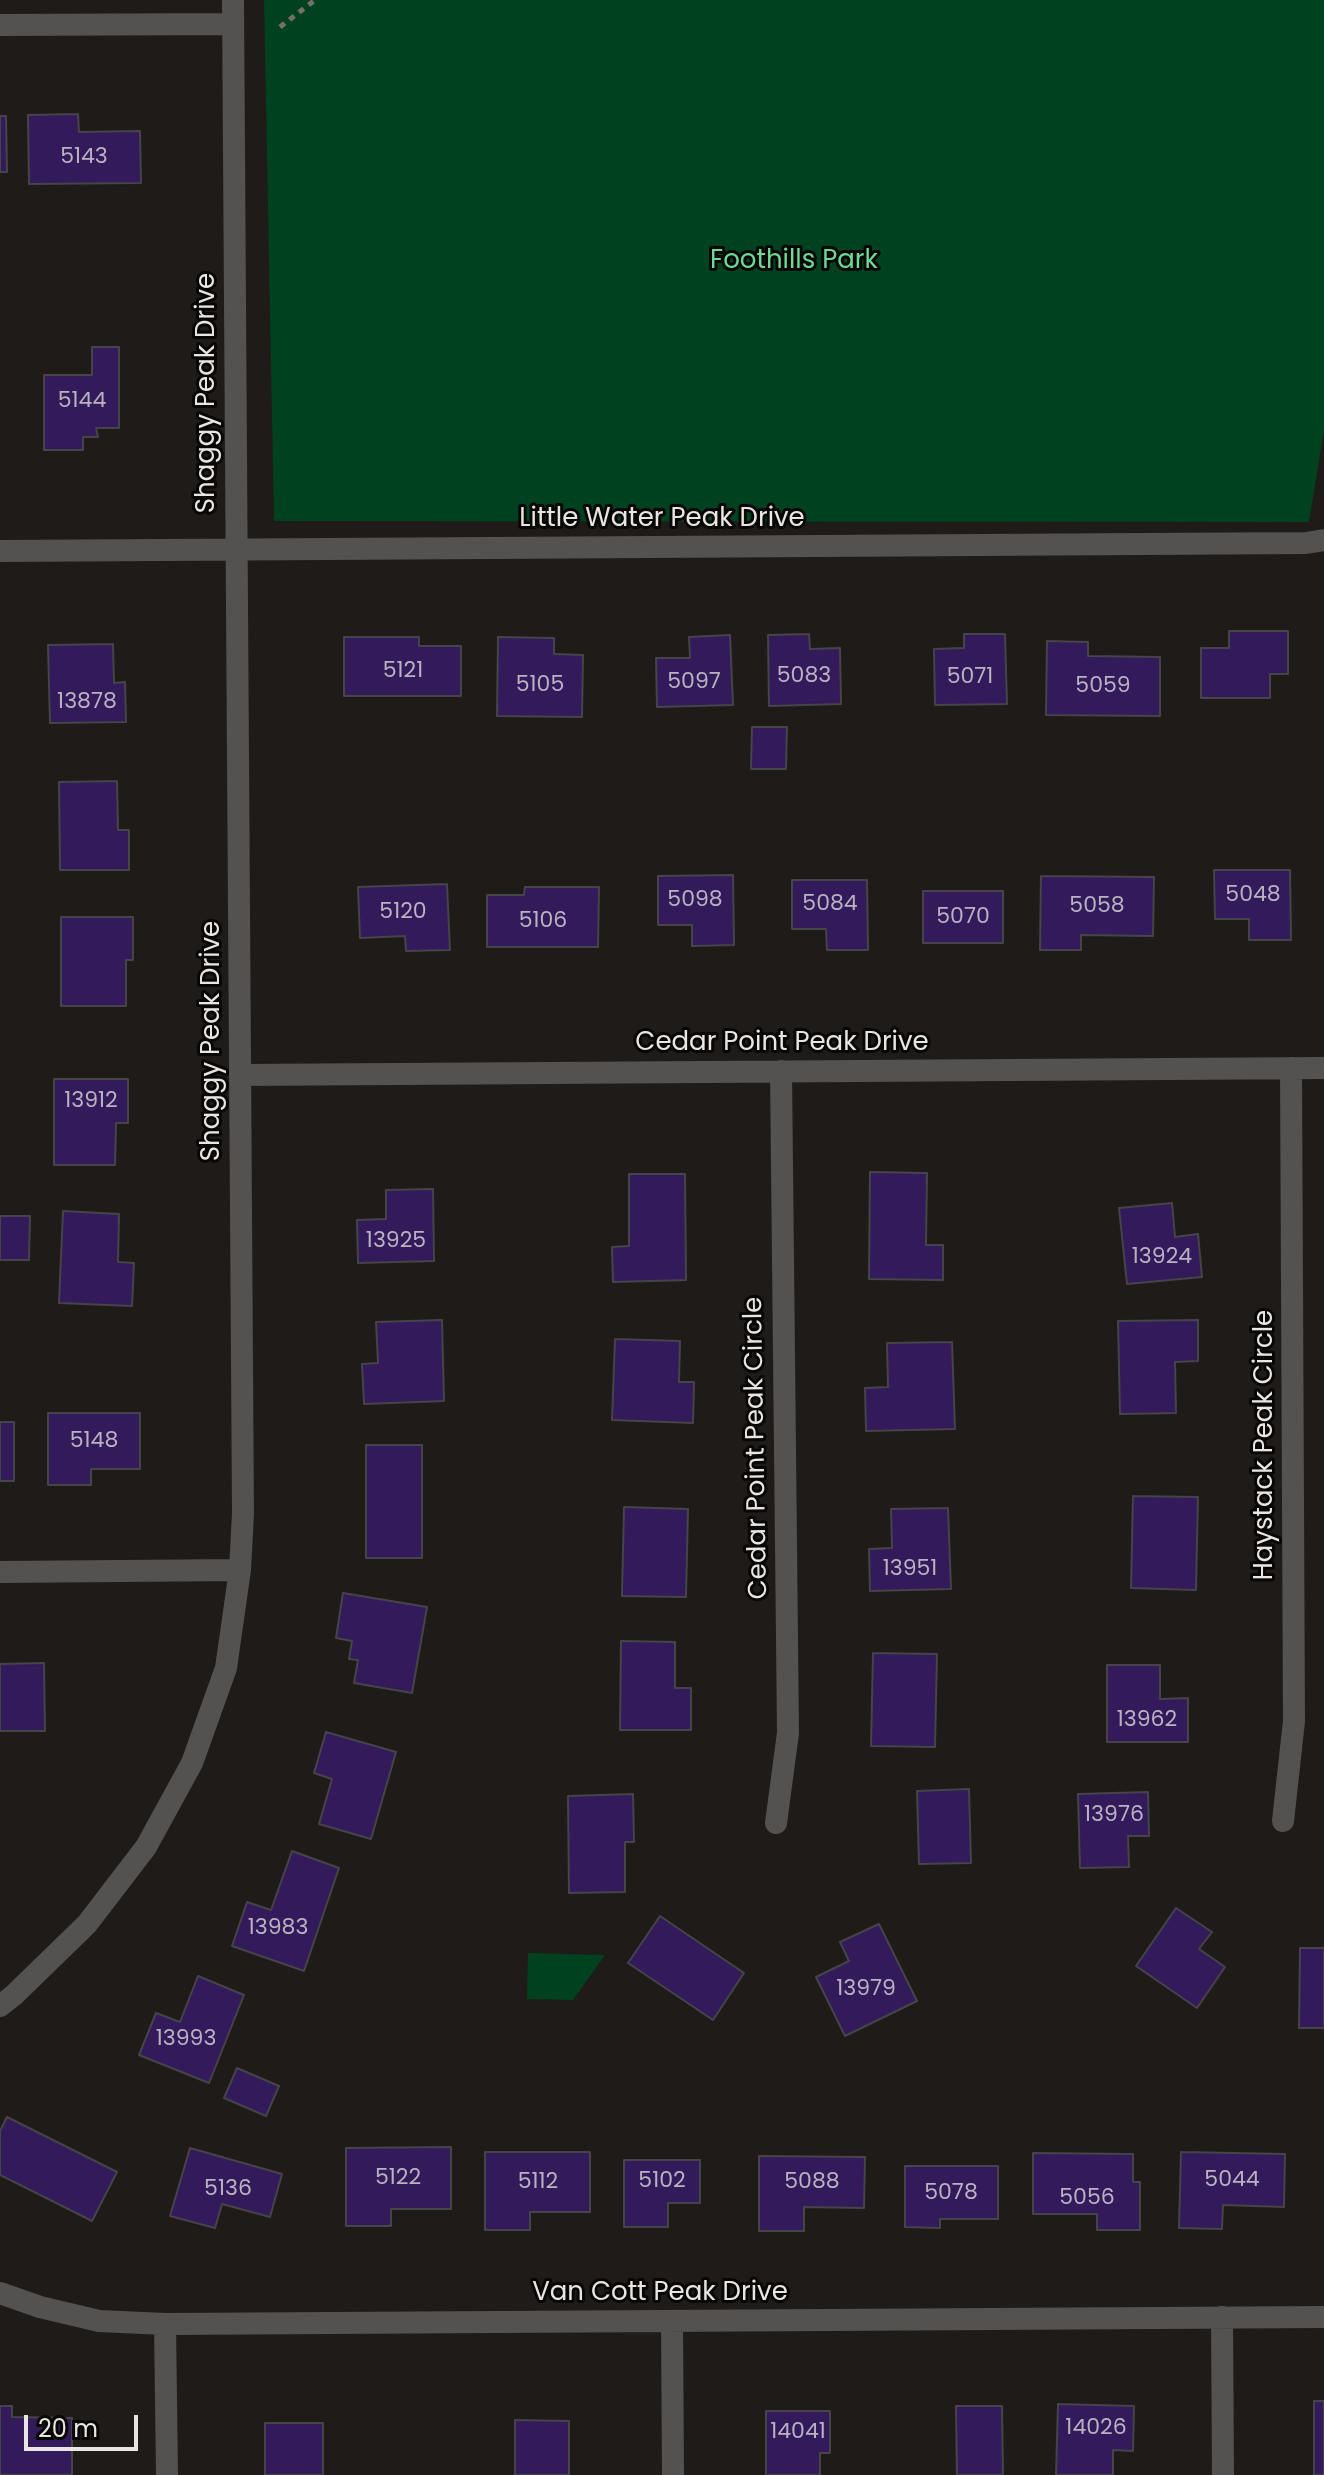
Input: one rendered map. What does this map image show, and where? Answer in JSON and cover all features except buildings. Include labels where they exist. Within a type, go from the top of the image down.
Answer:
[{"type":"street","name":"Shaggy Peak Drive","points":[[0,2006],[87,1924],[146,1847],[192,1763],[226,1668],[240,1570],[243,1513],[233,0]]},
{"type":"street","points":[[0,25],[233,24]]},
{"type":"street","name":"Little Water Peak Drive","points":[[0,551],[1306,543],[1324,540]]},
{"type":"street","name":"Haystack Peak Circle","points":[[1283,1821],[1294,1721],[1291,1068]]},
{"type":"street","name":"Cedar Point Peak Drive","points":[[240,1075],[1324,1068]]},
{"type":"street","name":"Cedar Point Peak Circle","points":[[776,1823],[788,1733],[781,1071]]},
{"type":"street","points":[[0,1572],[240,1570]]},
{"type":"street","name":"Van Cott Peak Drive","points":[[0,2293],[40,2307],[99,2321],[165,2324],[1324,2317]]},
{"type":"street","points":[[1222,2317],[1223,2475]]},
{"type":"street","points":[[672,2321],[673,2475]]},
{"type":"street","points":[[165,2324],[167,2475]]},
{"type":"path","points":[[280,27],[315,0]]},
{"type":"green space","name":"Foothills Park","points":[[264,0],[1324,0],[1324,430],[1309,522],[274,521]]},
{"type":"green space","points":[[528,1953],[605,1955],[573,2000],[527,1999]]}]
